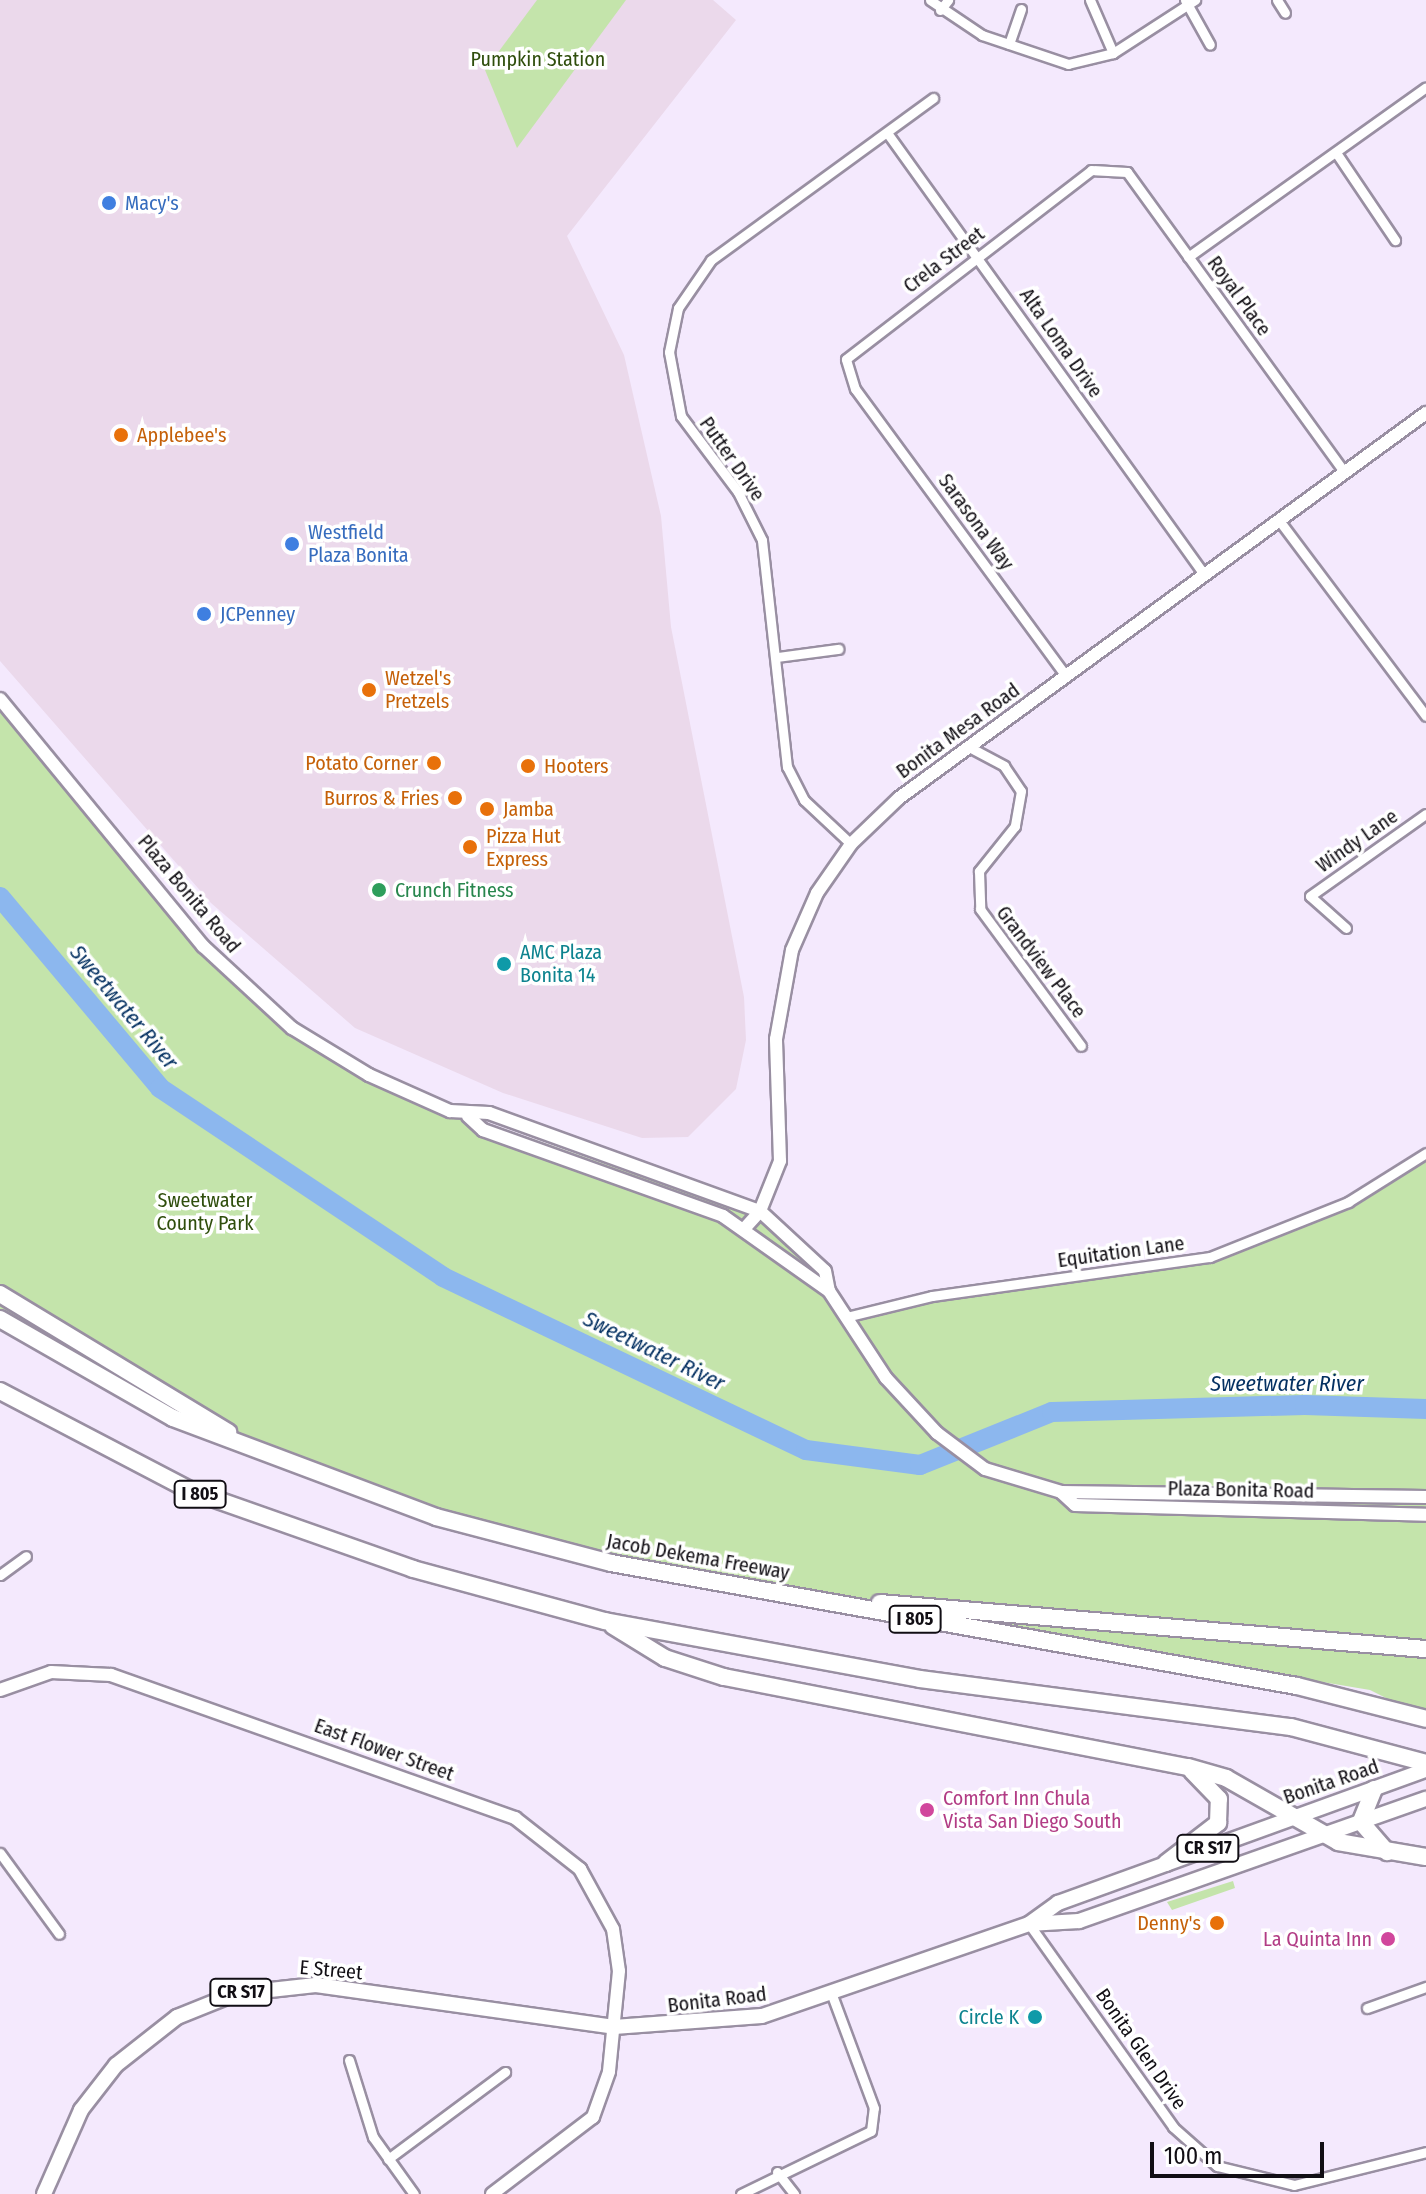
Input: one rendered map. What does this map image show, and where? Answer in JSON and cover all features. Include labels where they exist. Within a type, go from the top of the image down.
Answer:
[{"type":"highway","points":[[0,1294],[284,1465]]},
{"type":"highway","name":"Jacob Dekema Freeway","points":[[0,1319],[173,1418],[284,1465],[436,1517],[611,1563],[1297,1686],[1421,1718]]},
{"type":"highway","name":"I 805","points":[[0,1391],[189,1490],[413,1569],[605,1621],[920,1679],[1291,1727],[1426,1763]]},
{"type":"highway","points":[[799,1595],[1426,1649]]},
{"type":"highway","points":[[605,1621],[665,1658],[724,1677],[1188,1767],[1226,1778],[1323,1836],[1388,1853],[1426,1857]]},
{"type":"highway","points":[[1166,1863],[1218,1823],[1219,1799],[1188,1767]]},
{"type":"highway","points":[[1374,1789],[1361,1822],[1388,1853]]},
{"type":"main road","name":"Bonita Mesa Road","points":[[744,1229],[760,1211],[780,1161],[776,1039],[792,950],[817,893],[851,844],[969,747],[1203,573],[1426,413]]},
{"type":"main road","name":"Plaza Bonita Road","points":[[0,699],[232,976],[323,1049],[468,1116],[483,1130],[744,1229],[829,1291],[886,1378],[959,1452],[1003,1477],[1061,1492],[1426,1497]]},
{"type":"main road","name":"Plaza Bonita Road","points":[[468,1116],[489,1113],[760,1211],[825,1271],[829,1291]]},
{"type":"main road","name":"Plaza Bonita Road","points":[[1061,1492],[1075,1505],[1426,1515]]},
{"type":"main road","name":"East Flower Street","points":[[0,1690],[51,1672],[111,1675],[515,1818],[580,1869],[613,1929],[619,1971],[614,2027]]},
{"type":"main road","name":"Bonita Road","points":[[614,2027],[687,2028],[832,1995],[1029,1924],[1058,1903],[1426,1770]]},
{"type":"main road","name":"Bonita Road","points":[[1029,1924],[1079,1921],[1426,1799]]},
{"type":"main road","name":"E Street","points":[[44,2194],[81,2110],[116,2065],[177,2017],[234,1994],[316,1985],[614,2027]]},
{"type":"main road","points":[[492,2194],[593,2117],[614,2027]]},
{"type":"street","points":[[930,0],[940,10],[1009,44],[1068,64],[1113,53],[1190,1],[1210,45]]},
{"type":"street","points":[[940,10],[948,0]]},
{"type":"street","points":[[1090,0],[1113,53]]},
{"type":"street","points":[[1277,0],[1285,13]]},
{"type":"street","points":[[1009,44],[1021,9]]},
{"type":"street","points":[[1188,257],[1337,154],[1426,87]]},
{"type":"street","name":"Putter Drive","points":[[851,844],[792,780],[762,540],[738,492],[681,416],[670,379],[670,337],[684,295],[711,260],[888,134],[933,98]]},
{"type":"street","name":"Alta Loma Drive","points":[[888,134],[1203,573]]},
{"type":"street","points":[[1337,154],[1395,240]]},
{"type":"street","name":"Crela Street","points":[[855,389],[846,359],[857,347],[1091,170]]},
{"type":"street","name":"Royal Place","points":[[1091,170],[1127,172],[1344,472]]},
{"type":"street","name":"Sarasona Way","points":[[855,389],[1066,676]]},
{"type":"street","points":[[1278,519],[1426,716]]},
{"type":"street","points":[[777,657],[838,649]]},
{"type":"street","name":"Grandview Place","points":[[969,747],[1004,766],[1021,791],[1015,826],[979,871],[980,909],[1081,1046]]},
{"type":"street","name":"Windy Lane","points":[[1346,928],[1310,896],[1426,814]]},
{"type":"street","name":"Equitation Lane","points":[[846,1317],[932,1296],[1210,1257],[1348,1202],[1426,1153]]},
{"type":"street","points":[[0,1575],[26,1556]]},
{"type":"street","points":[[0,1853],[59,1934]]},
{"type":"street","name":"Bonita Glen Drive","points":[[1029,1924],[1173,2127],[1217,2166],[1294,2185],[1426,2152]]},
{"type":"street","points":[[1367,2008],[1426,1987]]},
{"type":"street","points":[[741,2194],[777,2172],[862,2140],[874,2123],[832,1995]]},
{"type":"street","points":[[349,2060],[388,2159],[414,2194]]},
{"type":"street","points":[[388,2159],[505,2072]]},
{"type":"street","points":[[777,2172],[794,2194]]},
{"type":"shaded area","points":[[0,0],[713,0],[736,20],[567,236],[624,355],[661,516],[671,627],[744,997],[746,1040],[736,1089],[688,1137],[642,1138],[503,1093],[355,1028],[211,903],[0,661]]},
{"type":"green space","name":"Pumpkin Station","points":[[537,0],[626,0],[517,148],[485,70]]},
{"type":"green space","name":"Sweetwater County Park","points":[[0,698],[196,938],[295,1029],[424,1101],[757,1217],[804,1259],[850,1322],[933,1296],[1158,1269],[1218,1254],[1325,1217],[1426,1156],[1426,1718],[1370,1690],[613,1564],[435,1518],[172,1421],[0,1330]]},
{"type":"green space","points":[[1233,1881],[1235,1888],[1172,1910],[1167,1902]]},
{"type":"waterway","name":"Sweetwater River","points":[[0,897],[160,1088],[443,1277],[806,1450],[920,1465],[1052,1412],[1305,1405],[1426,1409]]},
{"type":"place","name":"Macy's","points":[[109,203]]},
{"type":"place","name":"Applebee's","points":[[121,435]]},
{"type":"place","name":"Westfield Plaza Bonita","points":[[292,544]]},
{"type":"place","name":"JCPenney","points":[[204,614]]},
{"type":"place","name":"Wetzel's Pretzels","points":[[369,690]]},
{"type":"place","name":"Potato Corner","points":[[434,763]]},
{"type":"place","name":"Hooters","points":[[528,766]]},
{"type":"place","name":"Burros & Fries","points":[[455,798]]},
{"type":"place","name":"Jamba","points":[[487,809]]},
{"type":"place","name":"Pizza Hut Express","points":[[470,847]]},
{"type":"place","name":"Crunch Fitness","points":[[379,890]]},
{"type":"place","name":"AMC Plaza Bonita 14","points":[[504,964]]},
{"type":"place","name":"Comfort Inn Chula Vista San Diego South","points":[[927,1810]]},
{"type":"place","name":"Denny's","points":[[1217,1923]]},
{"type":"place","name":"La Quinta Inn","points":[[1388,1939]]},
{"type":"place","name":"Circle K","points":[[1035,2017]]}]
